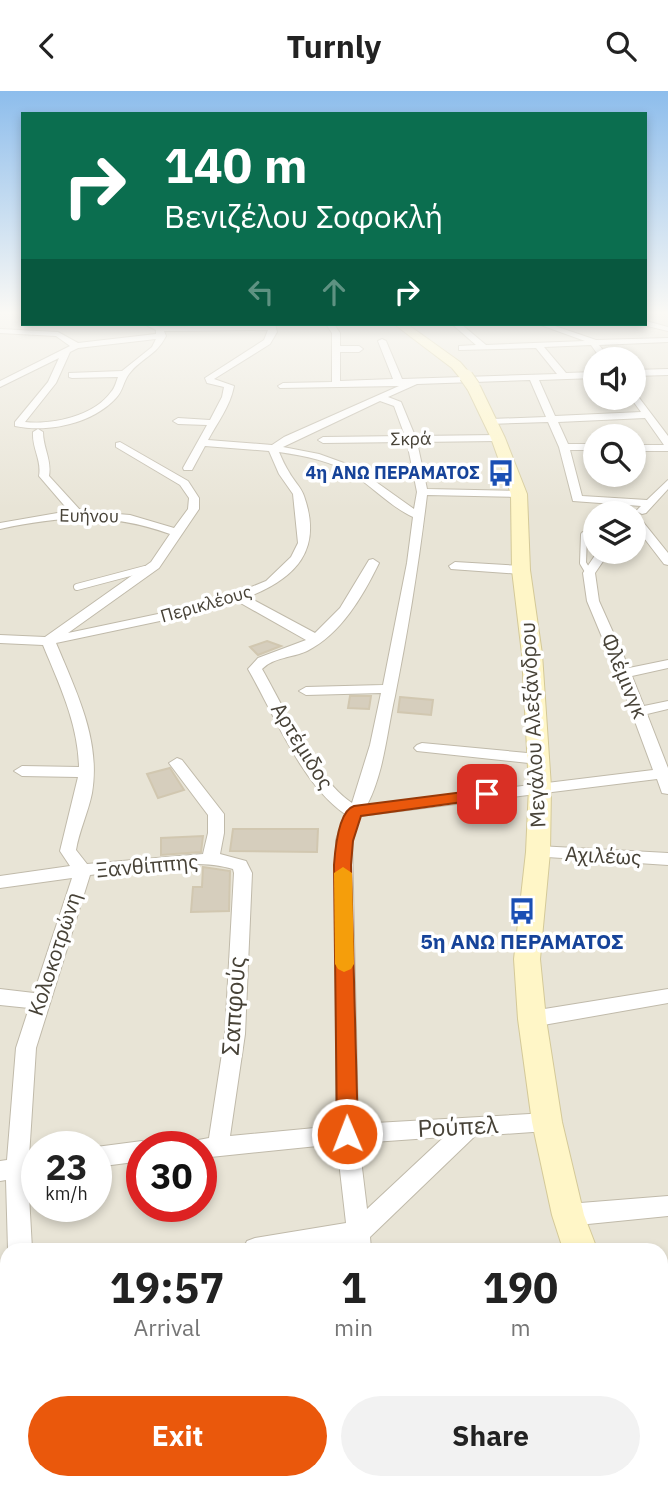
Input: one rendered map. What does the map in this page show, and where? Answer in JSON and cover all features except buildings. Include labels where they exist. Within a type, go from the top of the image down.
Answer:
[{"type":"street","points":[[54,378],[19,424],[47,424],[93,411],[116,392],[121,378]]},
{"type":"street","points":[[188,468],[227,397],[229,386],[210,381],[209,378]]},
{"type":"street","points":[[336,378],[336,386]]},
{"type":"street","points":[[397,378],[399,383]]},
{"type":"street","name":"Μεγάλου Αλεξάνδρου","points":[[468,378],[495,430],[519,494],[522,570],[532,654],[540,787],[538,852],[527,959],[532,1019],[547,1122],[568,1215],[578,1243]]},
{"type":"street","points":[[283,386],[503,378]]},
{"type":"street","points":[[534,378],[565,447],[577,499],[648,503]]},
{"type":"street","points":[[273,449],[288,439],[414,382]]},
{"type":"street","points":[[359,1241],[347,1134],[344,841],[365,791],[390,689],[422,492],[411,439],[398,404],[382,398]]},
{"type":"street","points":[[643,410],[668,443]]},
{"type":"street","name":"Σκρά","points":[[323,440],[411,439],[495,430],[552,419],[646,415]]},
{"type":"street","points":[[178,421],[215,423]]},
{"type":"street","points":[[37,432],[39,450],[48,464],[44,476],[76,512]]},
{"type":"street","points":[[201,443],[301,452],[351,469],[403,507],[419,515]]},
{"type":"street","points":[[48,641],[155,565],[168,549],[176,532],[193,514],[190,489],[184,483],[120,445]]},
{"type":"street","points":[[565,447],[583,447]]},
{"type":"street","points":[[646,448],[668,448]]},
{"type":"street","name":"Περικλέους","points":[[0,639],[48,641],[193,610],[239,597],[276,579],[302,550],[303,522],[301,503],[273,449]]},
{"type":"street","points":[[646,505],[668,483]]},
{"type":"street","points":[[422,492],[519,494]]},
{"type":"street","name":"Ευήνου","points":[[0,526],[76,512],[136,519],[176,532]]},
{"type":"street","points":[[646,534],[668,561]]},
{"type":"street","points":[[239,597],[315,639],[360,590],[373,563]]},
{"type":"street","name":"Φλέμινγκ","points":[[596,564],[593,601],[666,778]]},
{"type":"street","points":[[455,566],[522,570]]},
{"type":"street","name":"Αρτέμιδος","points":[[315,639],[301,648],[261,662],[255,669],[295,740],[337,802],[354,812]]},
{"type":"street","name":"Κολοκοτρώνη","points":[[20,1243],[18,1168],[26,1048],[83,871],[68,851],[85,792],[83,730],[48,641]]},
{"type":"street","points":[[624,673],[668,664]]},
{"type":"street","points":[[306,691],[390,689]]},
{"type":"street","points":[[638,711],[668,705]]},
{"type":"street","points":[[422,748],[538,759]]},
{"type":"street","name":"Ξανθίππης","points":[[177,763],[216,814],[216,833],[210,860]]},
{"type":"street","points":[[22,771],[86,772]]},
{"type":"street","points":[[354,812],[540,787],[666,778]]},
{"type":"street","name":"Αχιλέως","points":[[538,852],[668,859]]},
{"type":"street","name":"Ξανθίππης","points":[[0,883],[83,871],[210,860],[228,860],[240,865]]},
{"type":"street","name":"Σαπφούς","points":[[214,1131],[235,1034],[243,873],[240,865]]},
{"type":"street","points":[[532,1019],[668,996]]},
{"type":"street","points":[[0,997],[40,1001]]},
{"type":"street","name":"Ρούπελ","points":[[217,1146],[347,1134],[547,1122]]},
{"type":"street","points":[[333,1243],[359,1241],[470,1127]]},
{"type":"street","points":[[568,1215],[668,1206]]},
{"type":"lane","points":[[77,587],[110,580],[155,565]]},
{"type":"shaded area","points":[[0,378],[583,378],[583,410],[646,410],[646,378],[668,378],[668,1243],[0,1243]]},
{"type":"slow traffic","points":[[343,873],[344,964]]},
{"type":"place","name":"4η ΑΝΩ ΠΕΡΑΜΑΤΟΣ","points":[[501,473]]},
{"type":"place","name":"5η ΑΝΩ ΠΕΡΑΜΑΤΟΣ","points":[[522,911]]},
{"type":"route","points":[[347,1134],[343,865],[347,828],[354,812],[487,794]]}]
